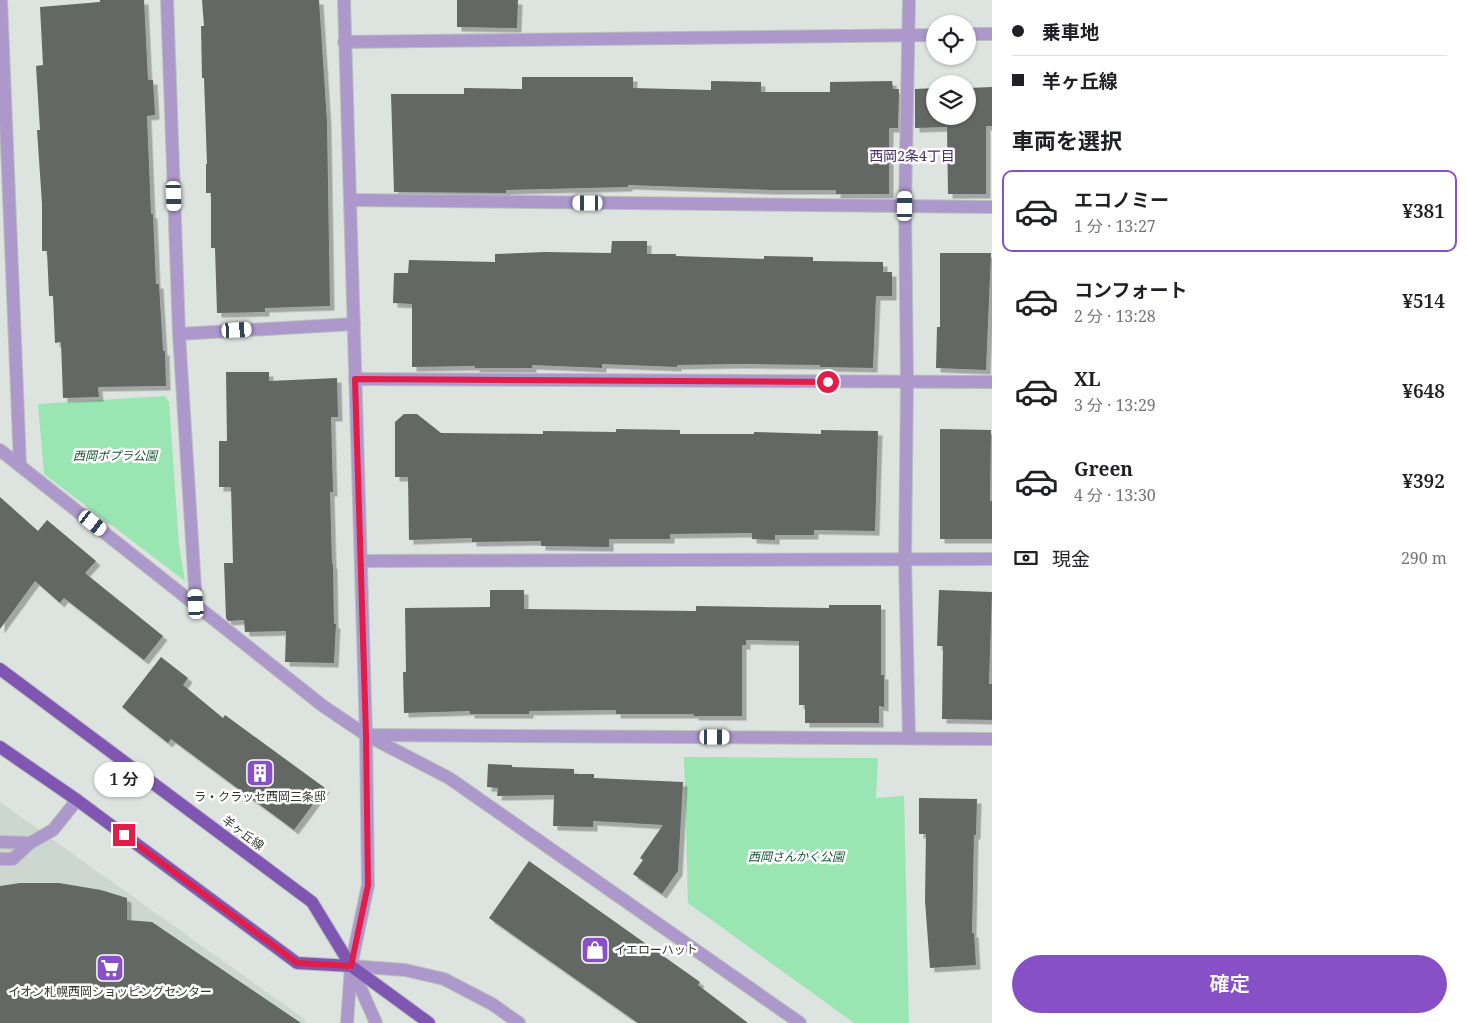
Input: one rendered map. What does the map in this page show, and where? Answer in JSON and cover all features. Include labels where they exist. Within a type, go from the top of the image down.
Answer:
[{"type":"main road","name":"羊ヶ丘線","points":[[0,669],[312,902],[351,966],[429,1023]]},
{"type":"main road","points":[[0,748],[77,800],[297,963],[351,966]]},
{"type":"street","points":[[1,0],[20,465]]},
{"type":"street","points":[[166,0],[179,334],[196,604]]},
{"type":"street","points":[[344,0],[362,561],[368,885],[351,966],[347,1023]]},
{"type":"street","points":[[908,738],[905,559],[908,382],[905,206],[909,0]]},
{"type":"street","points":[[344,42],[926,34]]},
{"type":"street","points":[[976,34],[992,34]]},
{"type":"street","points":[[350,200],[992,207]]},
{"type":"street","points":[[179,334],[354,324]]},
{"type":"street","points":[[355,379],[992,382]]},
{"type":"street","points":[[0,450],[323,706],[366,735],[449,778],[792,1021]]},
{"type":"street","points":[[362,561],[992,559]]},
{"type":"street","points":[[366,735],[992,739]]},
{"type":"street","points":[[0,859],[13,859],[30,843],[53,830],[77,800]]},
{"type":"street","points":[[0,842],[30,843]]},
{"type":"street","points":[[351,966],[376,1023]]},
{"type":"street","points":[[351,966],[405,970],[444,978],[492,1004],[519,1023]]},
{"type":"shaded area","name":"イオン札幌西岡ショッピングセンター","points":[[0,802],[303,1018],[307,1023],[0,1023]]},
{"type":"green space","name":"西岡ポプラ公園","points":[[165,396],[169,402],[179,545],[185,581],[44,474],[38,404]]},
{"type":"green space","name":"西岡さんかく公園","points":[[684,757],[878,758],[876,798],[904,796],[909,1023],[854,1023],[688,903]]},
{"type":"building","points":[[100,0],[144,0],[148,80],[153,80],[155,115],[147,116],[151,214],[153,214],[156,284],[159,284],[163,351],[165,351],[166,386],[98,387],[99,397],[63,398],[61,342],[55,343],[53,296],[49,296],[47,251],[42,251],[42,204],[37,130],[40,130],[36,66],[43,65],[40,7],[100,2]]},
{"type":"building","points":[[202,0],[319,0],[327,122],[330,306],[265,308],[265,312],[217,313],[215,248],[211,248],[211,193],[206,193],[207,164],[204,78],[202,78],[201,26],[204,26]]},
{"type":"building","points":[[457,0],[518,0],[517,28],[457,27]]},
{"type":"building","points":[[522,77],[633,77],[633,88],[711,90],[711,81],[761,82],[761,92],[830,92],[830,82],[892,81],[893,89],[899,89],[898,128],[889,128],[889,194],[836,194],[836,190],[772,190],[628,185],[628,187],[506,190],[506,193],[394,192],[391,94],[464,94],[464,88],[522,89]]},
{"type":"building","points":[[992,87],[992,126],[986,126],[986,194],[948,194],[947,127],[915,128],[915,89],[926,88],[926,125],[976,125],[976,88]]},
{"type":"building","points":[[612,241],[647,241],[647,254],[764,259],[764,256],[813,257],[813,261],[883,262],[883,272],[892,272],[892,296],[876,296],[873,368],[741,364],[677,365],[677,367],[602,364],[602,368],[532,365],[532,368],[475,368],[475,366],[412,367],[412,304],[393,303],[394,273],[408,273],[409,260],[495,262],[495,254],[545,252],[611,253]]},
{"type":"building","points":[[940,253],[991,253],[986,370],[936,368],[937,327],[940,327]]},
{"type":"building","points":[[226,372],[269,372],[269,381],[337,378],[338,417],[331,417],[333,492],[330,492],[334,624],[336,624],[334,663],[285,662],[286,631],[245,632],[244,620],[228,621],[226,618],[224,563],[233,563],[231,487],[219,487],[219,441],[227,441]]},
{"type":"building","points":[[404,414],[417,414],[441,433],[543,434],[543,431],[616,432],[616,429],[680,430],[680,434],[754,434],[754,432],[821,434],[821,430],[878,431],[875,531],[814,530],[814,535],[775,535],[775,540],[752,539],[752,533],[670,534],[670,539],[609,539],[609,547],[541,546],[541,541],[472,542],[472,538],[409,540],[408,477],[395,477],[395,422]]},
{"type":"building","points":[[940,429],[991,430],[990,501],[992,501],[992,539],[940,539]]},
{"type":"building","points":[[0,497],[38,531],[47,520],[96,561],[85,573],[163,636],[144,660],[64,598],[60,603],[35,581],[0,629]]},
{"type":"building","points":[[490,590],[524,590],[524,609],[696,611],[696,606],[829,608],[829,605],[881,605],[881,675],[884,675],[884,707],[879,706],[879,723],[805,723],[805,705],[799,705],[799,641],[746,640],[746,645],[742,645],[742,716],[616,714],[616,710],[529,711],[529,714],[470,714],[470,711],[404,713],[403,672],[406,672],[405,608],[490,607]]},
{"type":"building","points":[[939,590],[992,592],[989,684],[992,684],[992,720],[942,719],[943,646],[937,646]]},
{"type":"building","points":[[161,657],[188,678],[183,685],[223,718],[225,715],[325,788],[294,830],[171,739],[168,743],[122,707]]},
{"type":"building","points":[[488,764],[512,765],[512,767],[574,769],[574,774],[594,774],[594,778],[683,782],[678,871],[662,894],[633,874],[643,860],[640,858],[663,825],[593,821],[593,827],[553,826],[554,795],[497,796],[498,788],[487,787]]},
{"type":"building","points":[[919,798],[977,799],[976,835],[974,835],[972,933],[974,933],[976,965],[930,968],[925,901],[926,834],[919,834]]},
{"type":"building","name":"イエローハット","points":[[529,861],[700,982],[698,985],[748,1023],[638,1023],[489,918]]},
{"type":"building","name":"イオン札幌西岡ショッピングセンター","points":[[20,883],[59,883],[101,890],[127,898],[127,920],[152,922],[301,1023],[0,1023],[0,886]]},
{"type":"place","name":"ラ・クラッセ西岡三条邸","points":[[260,773]]},
{"type":"place","name":"イエローハット","points":[[595,950]]},
{"type":"place","name":"イオン札幌西岡ショッピングセンター","points":[[110,968]]},
{"type":"district","name":"西岡2条4丁目","points":[[912,156]]},
{"type":"route","points":[[124,835],[297,963],[351,966],[368,885],[362,561],[355,379],[828,382]]}]
